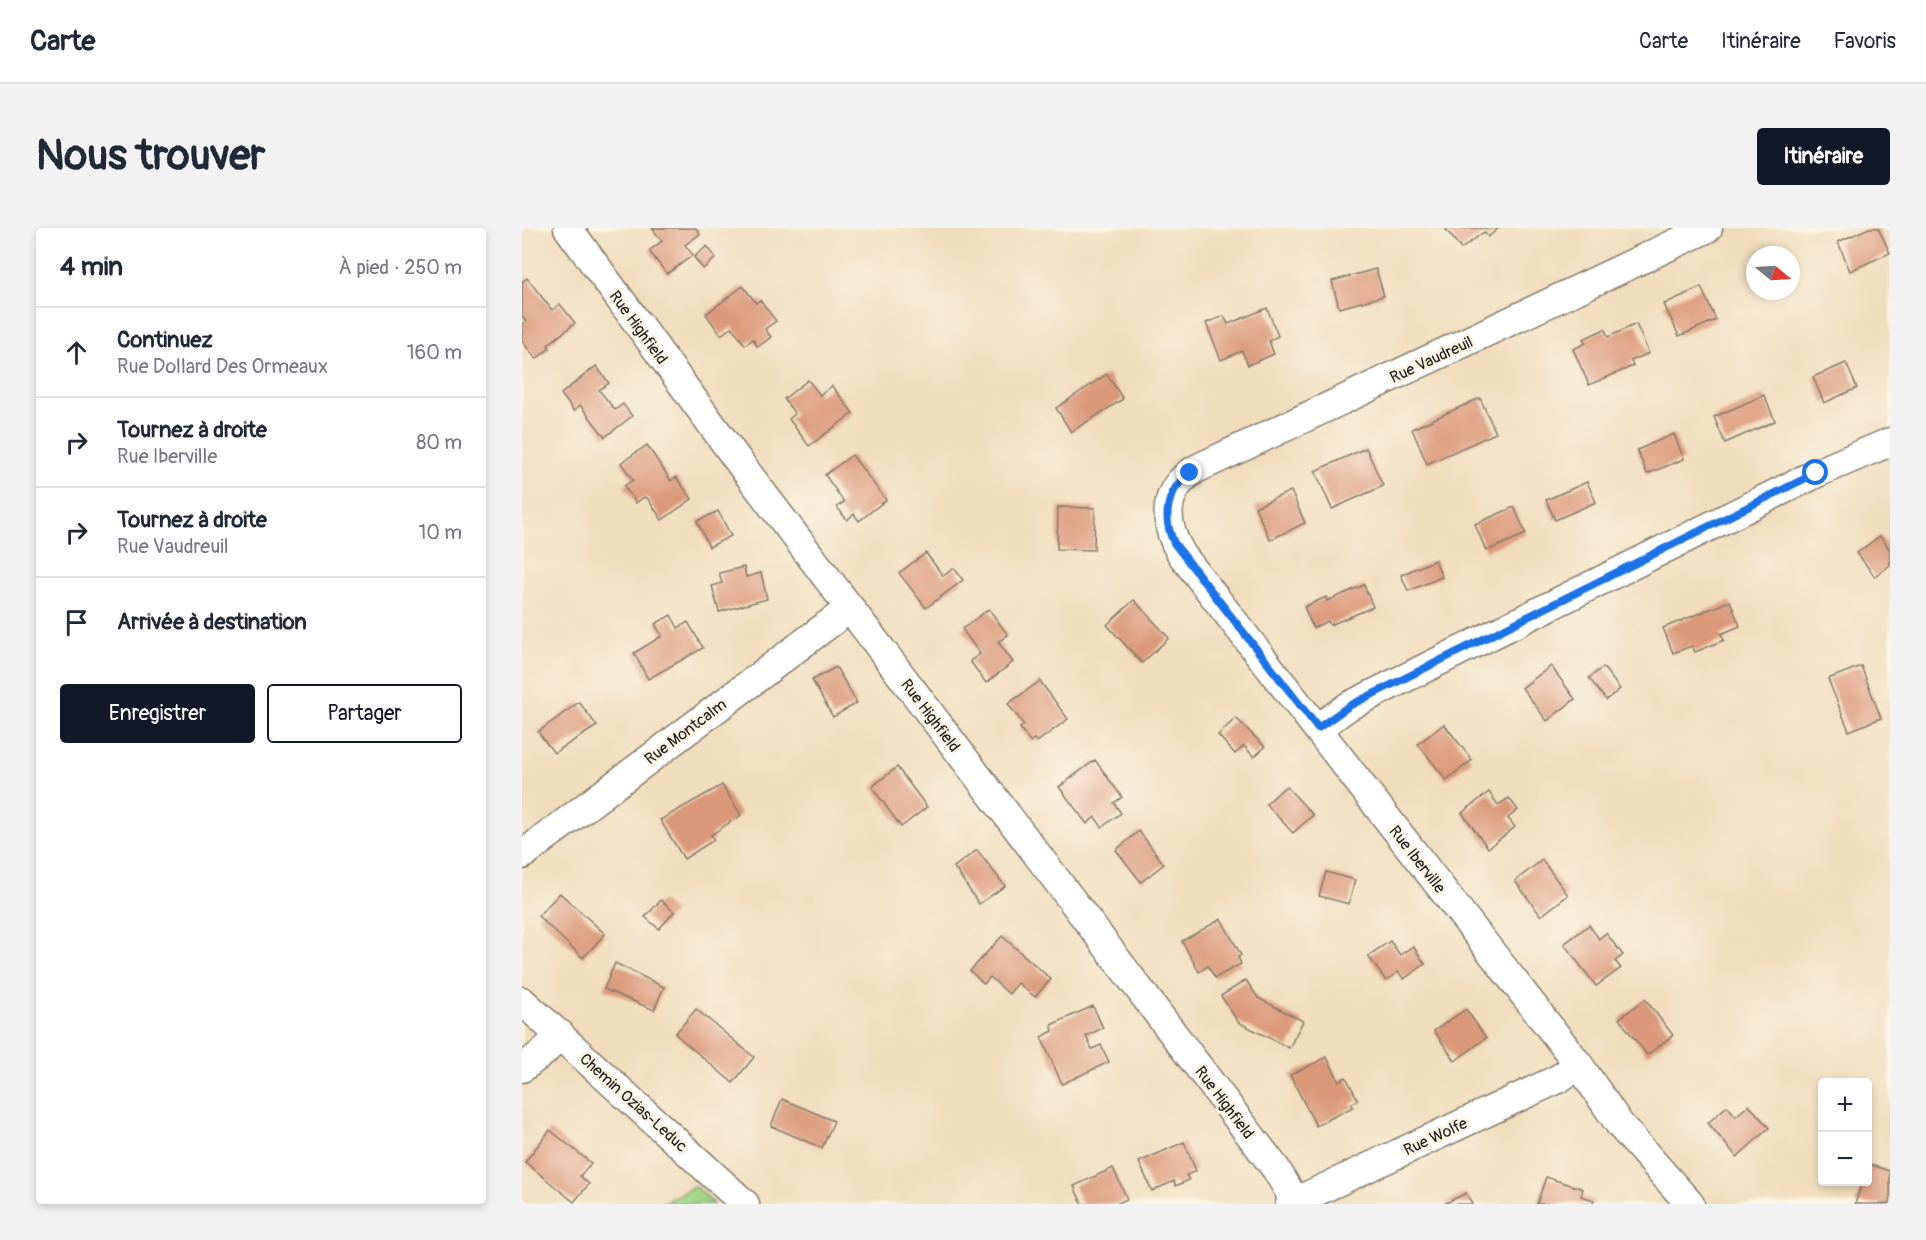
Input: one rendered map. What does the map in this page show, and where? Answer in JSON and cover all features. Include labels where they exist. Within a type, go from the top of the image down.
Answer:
[{"type":"street","name":"Rue Highfield","points":[[568,228],[735,457],[1276,1169],[1293,1203]]},
{"type":"street","name":"Rue Vaudreuil","points":[[1168,505],[1178,484],[1196,469],[1708,228]]},
{"type":"street","points":[[1318,728],[1349,706],[1816,473],[1890,442]]},
{"type":"street","name":"Rue Iberville","points":[[1168,505],[1168,528],[1182,555],[1579,1065],[1620,1125],[1690,1204]]},
{"type":"street","name":"Rue Montcalm","points":[[522,855],[850,608]]},
{"type":"street","name":"Chemin Ozias-Leduc","points":[[522,1001],[745,1204]]},
{"type":"street","points":[[522,1068],[544,1052],[560,1034]]},
{"type":"street","name":"Rue Wolfe","points":[[1293,1203],[1558,1079],[1579,1065]]},
{"type":"green space","points":[[695,1186],[714,1204],[661,1204]]},
{"type":"building","points":[[652,228],[696,228],[700,234],[685,245],[693,255],[667,274],[649,251],[662,241]]},
{"type":"building","points":[[1445,228],[1499,228],[1488,237],[1484,232],[1461,249]]},
{"type":"building","points":[[1869,228],[1878,228],[1890,253],[1850,271],[1838,242]]},
{"type":"building","points":[[707,246],[716,258],[703,269],[694,257]]},
{"type":"building","points":[[1376,269],[1384,296],[1339,308],[1332,281]]},
{"type":"building","points":[[527,278],[552,310],[560,304],[575,323],[548,345],[550,348],[536,359],[522,341],[522,324],[526,321],[522,316],[522,282]]},
{"type":"building","points":[[743,286],[756,303],[760,300],[776,321],[765,329],[771,337],[758,347],[753,339],[745,345],[732,327],[721,335],[706,314]]},
{"type":"building","points":[[1701,287],[1716,320],[1679,336],[1664,304]]},
{"type":"building","points":[[1267,308],[1278,336],[1269,341],[1274,354],[1248,365],[1242,351],[1221,360],[1206,323],[1224,316],[1228,324]]},
{"type":"building","points":[[1636,324],[1649,353],[1631,361],[1633,366],[1589,385],[1573,349],[1586,343],[1583,339],[1605,329],[1608,337]]},
{"type":"building","points":[[1846,363],[1857,388],[1824,403],[1813,377]]},
{"type":"building","points":[[596,366],[609,383],[599,390],[615,410],[623,404],[632,416],[605,437],[580,405],[574,411],[561,394]]},
{"type":"building","points":[[1107,374],[1123,399],[1071,432],[1056,408]]},
{"type":"building","points":[[808,380],[820,395],[832,386],[853,413],[809,446],[789,419],[795,414],[784,399]]},
{"type":"building","points":[[1764,395],[1775,421],[1725,443],[1714,417]]},
{"type":"building","points":[[1480,398],[1496,433],[1427,464],[1412,429]]},
{"type":"building","points":[[1674,434],[1684,459],[1647,474],[1637,450]]},
{"type":"building","points":[[647,445],[671,481],[676,477],[692,499],[662,520],[648,499],[644,497],[636,503],[624,486],[633,480],[621,463]]},
{"type":"building","points":[[1366,448],[1383,486],[1332,509],[1315,471]]},
{"type":"building","points":[[852,455],[886,500],[859,521],[854,514],[847,520],[837,507],[844,502],[825,475]]},
{"type":"building","points":[[1587,482],[1596,502],[1555,520],[1546,500]]},
{"type":"building","points":[[1291,491],[1305,523],[1270,540],[1255,507]]},
{"type":"building","points":[[1058,507],[1095,508],[1094,550],[1057,549]]},
{"type":"building","points":[[1514,507],[1526,534],[1486,551],[1475,524]]},
{"type":"building","points":[[718,511],[731,536],[709,547],[697,521]]},
{"type":"building","points":[[1880,536],[1890,550],[1890,565],[1875,577],[1857,553]]},
{"type":"building","points":[[926,553],[943,576],[954,568],[963,580],[926,608],[899,573]]},
{"type":"building","points":[[1435,560],[1442,577],[1408,591],[1401,575]]},
{"type":"building","points":[[744,567],[746,577],[761,573],[767,599],[719,612],[712,586],[722,583],[719,573]]},
{"type":"building","points":[[1364,585],[1373,607],[1330,625],[1328,621],[1313,628],[1304,607],[1326,597],[1327,601]]},
{"type":"building","points":[[1134,600],[1169,638],[1142,663],[1107,625]]},
{"type":"building","points":[[1730,601],[1740,626],[1721,634],[1724,640],[1695,652],[1692,646],[1673,653],[1663,628]]},
{"type":"building","points":[[989,609],[1008,635],[998,642],[1013,662],[986,683],[970,661],[980,654],[962,629]]},
{"type":"building","points":[[671,615],[678,628],[688,622],[703,648],[648,679],[634,653],[662,636],[655,624]]},
{"type":"building","points":[[1551,666],[1575,699],[1547,721],[1522,688]]},
{"type":"building","points":[[1861,666],[1881,718],[1849,731],[1828,679]]},
{"type":"building","points":[[836,667],[857,703],[833,717],[812,680]]},
{"type":"building","points":[[1603,667],[1620,689],[1606,700],[1589,678]]},
{"type":"building","points":[[1040,681],[1068,719],[1037,742],[1034,739],[1030,742],[1020,728],[1024,725],[1008,704]]},
{"type":"building","points":[[579,702],[597,726],[554,753],[538,732]]},
{"type":"building","points":[[1236,718],[1265,747],[1254,757],[1244,746],[1235,754],[1218,735]]},
{"type":"building","points":[[1444,724],[1472,760],[1446,780],[1418,744]]},
{"type":"building","points":[[1095,760],[1122,797],[1114,803],[1121,813],[1102,827],[1095,817],[1087,824],[1059,787]]},
{"type":"building","points":[[897,767],[927,807],[901,827],[872,787]]},
{"type":"building","points":[[722,785],[741,815],[711,835],[714,840],[684,859],[660,820]]},
{"type":"building","points":[[1286,786],[1313,815],[1293,833],[1266,804]]},
{"type":"building","points":[[1489,792],[1498,805],[1509,798],[1518,810],[1508,818],[1515,827],[1488,848],[1462,813]]},
{"type":"building","points":[[1139,831],[1164,864],[1141,882],[1116,850]]},
{"type":"building","points":[[977,850],[1005,886],[979,904],[954,867]]},
{"type":"building","points":[[1542,860],[1568,895],[1541,916],[1515,881]]},
{"type":"building","points":[[1326,872],[1355,880],[1349,904],[1319,896]]},
{"type":"building","points":[[560,893],[605,934],[583,958],[538,916]]},
{"type":"building","points":[[661,900],[674,912],[659,929],[645,917]]},
{"type":"building","points":[[1221,919],[1241,955],[1238,957],[1241,964],[1215,978],[1208,966],[1199,972],[1182,941]]},
{"type":"building","points":[[1589,925],[1599,939],[1606,933],[1623,955],[1615,961],[1621,968],[1596,986],[1564,944]]},
{"type":"building","points":[[1002,936],[1051,979],[1035,997],[1018,983],[1009,994],[990,977],[984,984],[970,971]]},
{"type":"building","points":[[1390,941],[1400,955],[1413,946],[1425,964],[1404,979],[1398,972],[1386,981],[1368,956]]},
{"type":"building","points":[[615,963],[664,987],[654,1010],[604,989]]},
{"type":"building","points":[[1246,980],[1258,998],[1303,1021],[1289,1048],[1238,1022],[1221,996]]},
{"type":"building","points":[[1645,999],[1673,1035],[1647,1055],[1619,1019]]},
{"type":"building","points":[[1093,1006],[1103,1028],[1086,1036],[1092,1049],[1101,1045],[1109,1062],[1062,1084],[1041,1037],[1053,1031],[1051,1025]]},
{"type":"building","points":[[696,1009],[754,1057],[733,1083],[675,1034]]},
{"type":"building","points":[[1466,1009],[1486,1038],[1455,1061],[1434,1031]]},
{"type":"building","points":[[1327,1057],[1339,1081],[1346,1077],[1358,1100],[1351,1104],[1353,1107],[1316,1126],[1290,1075]]},
{"type":"building","points":[[782,1099],[834,1121],[822,1148],[771,1126]]},
{"type":"building","points":[[1749,1105],[1769,1128],[1737,1157],[1708,1123],[1727,1106],[1736,1116]]},
{"type":"building","points":[[550,1130],[591,1163],[580,1176],[589,1184],[574,1202],[525,1162]]},
{"type":"building","points":[[1184,1142],[1196,1171],[1186,1175],[1189,1180],[1176,1186],[1174,1181],[1152,1191],[1139,1162]]},
{"type":"building","points":[[1872,1165],[1890,1171],[1890,1204],[1855,1204],[1861,1186],[1872,1186]]},
{"type":"building","points":[[1113,1168],[1127,1199],[1116,1204],[1082,1204],[1074,1186]]},
{"type":"building","points":[[1546,1177],[1583,1189],[1581,1196],[1594,1200],[1593,1204],[1537,1204]]},
{"type":"building","points":[[1466,1193],[1472,1204],[1444,1204]]},
{"type":"route","points":[[1190,473],[1174,490],[1168,505],[1168,528],[1174,543],[1318,728],[1349,706],[1816,473]]}]
